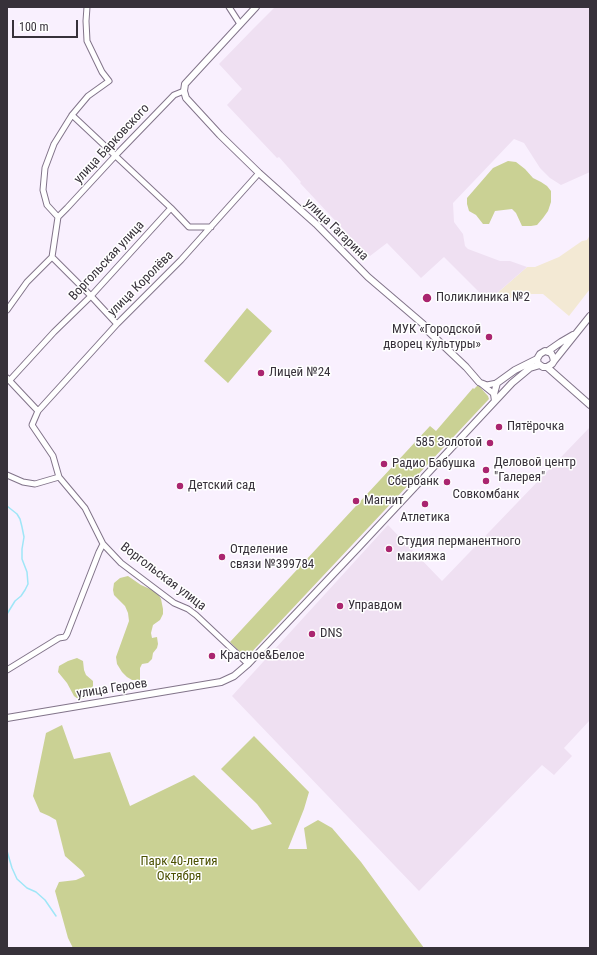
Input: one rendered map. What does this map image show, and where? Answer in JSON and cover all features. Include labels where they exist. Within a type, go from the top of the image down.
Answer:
[{"type":"street","points":[[7,310],[27,282],[52,257],[58,217],[47,205],[43,190],[45,168],[54,144],[72,116],[88,96],[110,81],[102,72],[87,41],[87,7]]},
{"type":"street","points":[[229,7],[240,24]]},
{"type":"street","name":"улица Барковского","points":[[58,217],[174,94],[184,91],[185,84],[256,7]]},
{"type":"street","name":"улица Гагарина","points":[[184,91],[188,101],[220,136],[316,224],[368,277],[423,324],[427,330],[466,367],[479,382],[494,394]]},
{"type":"street","points":[[72,116],[171,208],[189,227],[211,227]]},
{"type":"street","name":"улица Королёва","points":[[38,411],[117,324],[181,260],[259,173]]},
{"type":"street","name":"Воргольская улица","points":[[171,208],[91,296],[8,379],[38,411],[32,425],[52,456],[59,477],[84,508],[103,544],[121,563],[174,603],[188,609],[196,615],[248,664]]},
{"type":"street","points":[[52,257],[117,324]]},
{"type":"street","points":[[537,359],[540,366],[543,367],[551,364],[590,316]]},
{"type":"street","points":[[494,401],[497,383],[515,370],[537,359],[542,352],[548,352],[561,342],[574,335]]},
{"type":"street","points":[[548,352],[551,353],[553,357],[551,364],[558,376],[590,405]]},
{"type":"street","name":"улица Героев","points":[[7,718],[221,682],[234,676],[248,664],[357,549],[494,401],[530,368],[540,366]]},
{"type":"street","points":[[479,382],[487,385],[497,383],[508,377],[512,378],[512,383]]},
{"type":"street","points":[[494,394],[501,394]]},
{"type":"street","points":[[7,475],[23,482],[35,484],[59,477]]},
{"type":"street","points":[[7,670],[67,634],[103,544]]},
{"type":"shaded area","points":[[275,7],[590,7],[590,172],[561,185],[550,178],[540,168],[524,143],[514,139],[453,203],[454,222],[463,234],[465,246],[468,249],[500,261],[510,261],[527,267],[488,301],[444,257],[421,278],[387,243],[370,256],[300,183],[301,182],[279,157],[277,158],[227,105],[242,89],[219,64]]},
{"type":"shaded area","points":[[590,235],[590,289],[569,316],[543,294],[532,294],[504,299],[495,295],[527,267],[535,267],[559,257],[582,241],[587,240]]},
{"type":"shaded area","points":[[590,427],[590,720],[564,748],[572,756],[554,775],[542,765],[419,891],[232,696],[388,525],[442,581]]},
{"type":"green space","points":[[508,161],[516,162],[533,178],[547,186],[551,191],[551,202],[548,211],[537,225],[522,226],[516,213],[512,209],[495,211],[489,224],[483,224],[476,215],[469,211],[467,198],[493,168]]},
{"type":"green space","points":[[247,308],[272,331],[228,383],[204,361]]},
{"type":"green space","points":[[478,385],[489,399],[246,658],[230,642],[430,426],[436,431],[473,388],[474,389]]},
{"type":"green space","points":[[128,576],[141,585],[157,592],[161,599],[163,609],[163,614],[160,620],[153,625],[151,633],[152,638],[157,637],[157,648],[153,653],[152,659],[148,663],[142,664],[140,668],[140,680],[132,680],[127,677],[117,664],[116,657],[129,621],[125,606],[114,595],[114,583],[120,578]]},
{"type":"green space","points":[[77,658],[83,661],[86,675],[93,681],[93,686],[85,698],[78,699],[74,696],[67,683],[58,672],[59,666]]},
{"type":"green space","name":"Парк 40-летия Октября","points":[[62,725],[74,759],[110,752],[130,806],[194,775],[252,830],[272,824],[257,804],[221,769],[254,736],[309,792],[288,849],[307,849],[304,828],[318,820],[332,828],[361,862],[424,948],[73,948],[68,938],[55,891],[59,882],[76,880],[85,876],[82,871],[65,856],[56,820],[40,812],[33,796],[46,733]]},
{"type":"waterway","points":[[7,506],[17,514],[20,519],[24,537],[22,559],[27,572],[28,584],[7,614]]},
{"type":"waterway","points":[[7,851],[17,879],[45,900],[56,916]]},
{"type":"place","name":"Поликлиника №2","points":[[427,298]]},
{"type":"place","name":"МУК «Городской дворец культуры»","points":[[489,337]]},
{"type":"place","name":"Лицей №24","points":[[261,373]]},
{"type":"place","name":"Пятёрочка","points":[[499,427]]},
{"type":"place","name":"585 Золотой","points":[[490,443]]},
{"type":"place","name":"Радио Бабушка","points":[[384,464]]},
{"type":"place","name":"Деловой центр \"Галерея\"","points":[[486,470]]},
{"type":"place","name":"Совкомбанк","points":[[486,481]]},
{"type":"place","name":"Сбербанк","points":[[447,482]]},
{"type":"place","name":"Детский сад","points":[[180,486]]},
{"type":"place","name":"Магнит","points":[[356,501]]},
{"type":"place","name":"Атлетика","points":[[425,504]]},
{"type":"place","name":"Студия перманентного макияжа","points":[[389,549]]},
{"type":"place","name":"Отделение связи №399784","points":[[222,557]]},
{"type":"place","name":"Управдом","points":[[340,606]]},
{"type":"place","name":"DNS","points":[[312,634]]},
{"type":"place","name":"Красное&Белое","points":[[212,656]]}]
